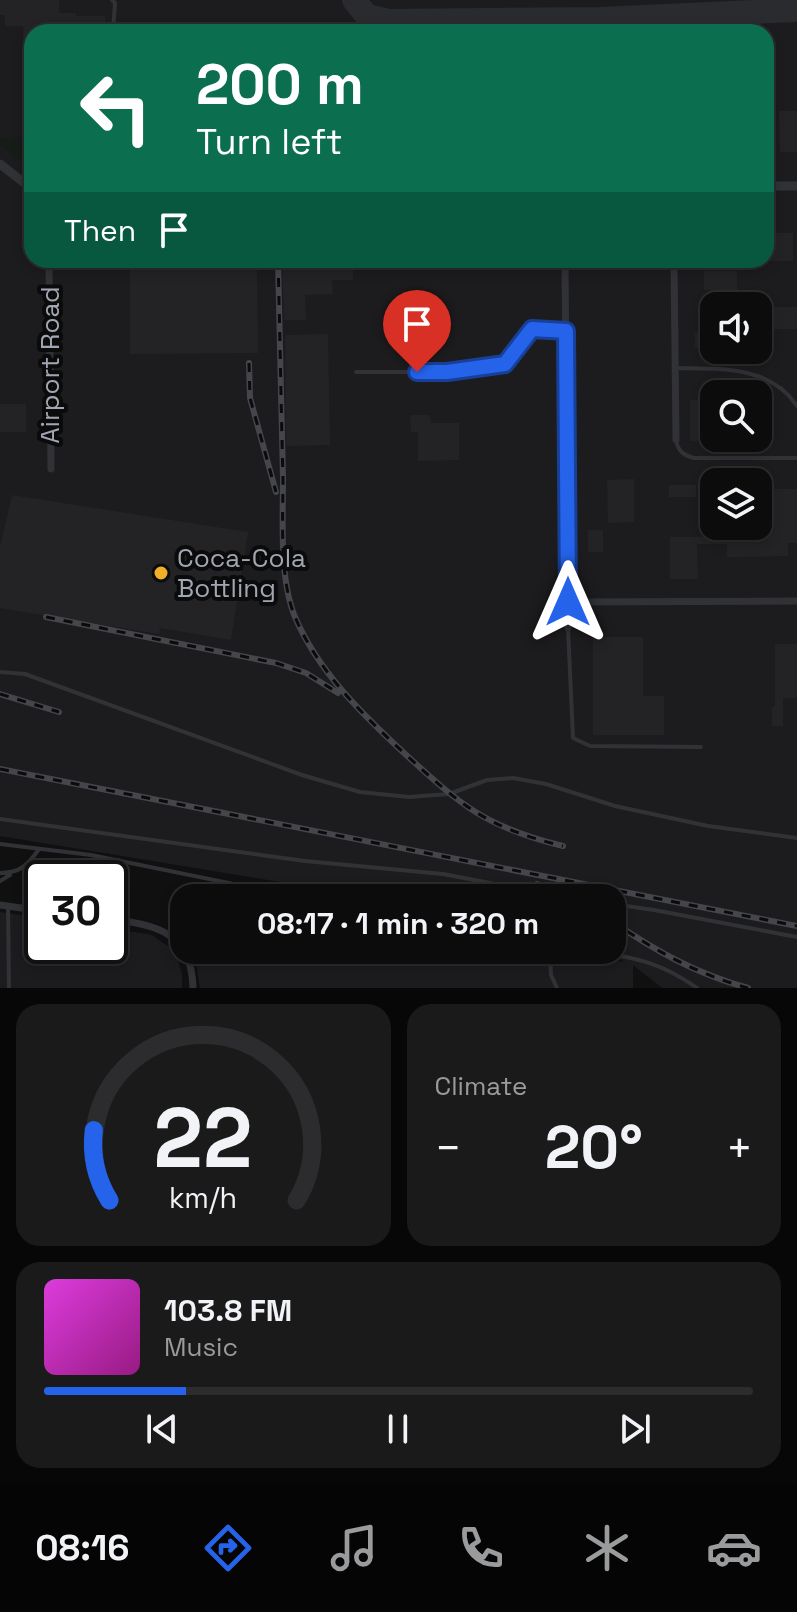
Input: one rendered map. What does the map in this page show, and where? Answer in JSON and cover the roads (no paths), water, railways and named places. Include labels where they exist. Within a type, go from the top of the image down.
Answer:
[{"type":"street","points":[[0,164],[24,183]]},
{"type":"street","points":[[774,186],[797,186]]},
{"type":"street","name":"Airport Road","points":[[49,268],[51,469]]},
{"type":"street","points":[[565,268],[568,628]]},
{"type":"street","points":[[674,268],[676,440]]},
{"type":"street","points":[[568,602],[797,601]]},
{"type":"street","points":[[4,906],[24,909]]},
{"type":"street","points":[[128,922],[146,924],[178,941],[188,959],[193,988]]},
{"type":"lane","points":[[112,0],[115,3],[114,24]]},
{"type":"lane","points":[[356,372],[447,372],[505,364],[532,329],[566,331]]},
{"type":"lane","points":[[675,368],[729,369],[760,376],[779,386],[797,406]]},
{"type":"lane","points":[[676,440],[684,455],[694,458],[797,458]]},
{"type":"lane","points":[[568,628],[573,738],[590,746],[701,747]]},
{"type":"lane","points":[[0,672],[25,674],[302,775],[360,792],[409,797],[449,794],[487,780],[513,778],[546,784],[615,806],[708,826],[797,838]]},
{"type":"lane","points":[[0,819],[305,861],[443,874],[494,884]]},
{"type":"lane","points":[[0,844],[91,855],[234,884]]},
{"type":"lane","points":[[0,881],[29,864],[39,848]]},
{"type":"lane","points":[[0,873],[12,873]]},
{"type":"lane","points":[[4,906],[9,988]]},
{"type":"lane","points":[[626,906],[797,937]]},
{"type":"lane","points":[[626,957],[651,962],[672,971],[697,988]]},
{"type":"lane","points":[[550,988],[551,964]]},
{"type":"lane","points":[[551,975],[557,988]]},
{"type":"railway","points":[[278,268],[284,567],[295,617],[328,673],[357,707],[442,787],[494,822],[563,846]]},
{"type":"railway","points":[[249,363],[250,398],[276,492]]},
{"type":"railway","points":[[46,617],[276,663],[306,673],[338,693]]},
{"type":"railway","points":[[0,694],[59,712]]},
{"type":"railway","points":[[0,769],[797,926]]},
{"type":"railway","points":[[626,930],[677,960],[711,976],[748,988]]},
{"type":"place","name":"Coca-Cola Bottling","points":[[161,573]]}]
